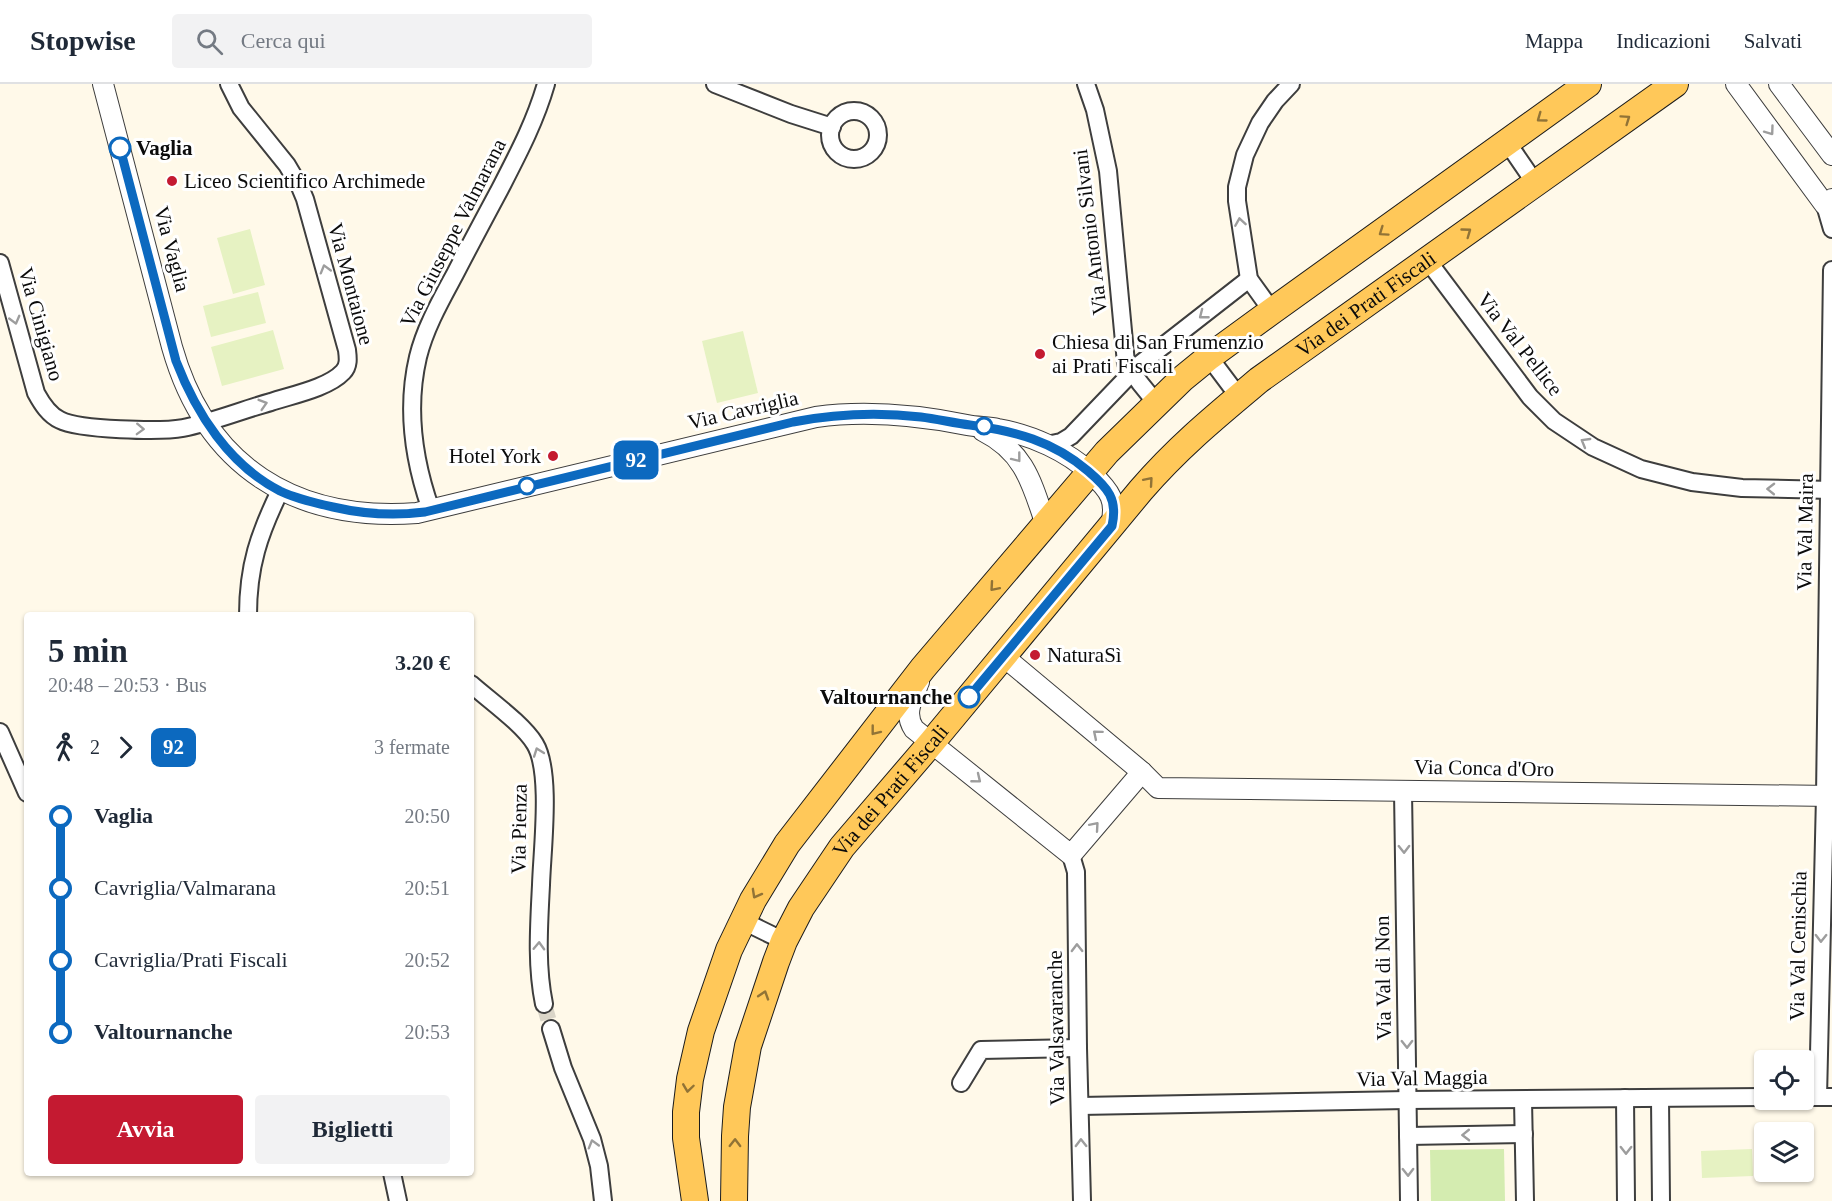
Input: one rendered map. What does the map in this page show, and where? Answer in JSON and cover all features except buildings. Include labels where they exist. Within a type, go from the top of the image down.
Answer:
[{"type":"main road","points":[[695,1201],[687,1154],[686,1125],[690,1079],[710,1004],[729,950],[771,868],[923,668],[1107,452],[1175,386],[1209,357],[1588,84]]},
{"type":"main road","name":"Via dei Prati Fiscali","points":[[734,1201],[735,1136],[741,1079],[756,1019],[784,940],[801,908],[842,848],[1112,526],[1173,454],[1239,397],[1297,352],[1675,84]]},
{"type":"street","name":"Via Vaglia","points":[[103,84],[176,361],[191,394],[207,421]]},
{"type":"street","name":"Via Montaione","points":[[207,421],[321,386],[344,372],[348,361],[346,345],[300,187],[284,162],[241,108],[229,84]]},
{"type":"street","name":"Via Giuseppe Valmarana","points":[[431,510],[418,468],[412,417],[415,369],[420,350],[444,294],[521,150],[546,84]]},
{"type":"street","points":[[715,84],[791,114],[832,127]]},
{"type":"street","name":"Via Antonio Silvani","points":[[1086,84],[1095,110],[1108,171],[1126,363],[1157,404]]},
{"type":"street","points":[[1272,311],[1249,279],[1237,201],[1238,176],[1260,123],[1275,101],[1291,84]]},
{"type":"street","points":[[1736,84],[1828,202],[1832,228]]},
{"type":"street","points":[[1779,84],[1832,155]]},
{"type":"street","points":[[1507,142],[1535,183]]},
{"type":"street","name":"Via Val Pellice","points":[[1428,261],[1530,397],[1554,421],[1593,447],[1641,469],[1692,482],[1743,488],[1831,490]]},
{"type":"street","name":"Via Cinigiano","points":[[0,263],[33,385],[40,401],[54,417],[70,425],[81,427],[156,429],[178,429],[207,421]]},
{"type":"street","name":"Via Val Maira","points":[[1828,796],[1832,270]]},
{"type":"street","points":[[1047,445],[1071,436],[1132,372],[1249,279]]},
{"type":"street","points":[[1209,357],[1239,397]]},
{"type":"street","name":"Via Cavriglia","points":[[207,421],[242,465],[280,491],[303,500],[357,512],[397,514],[431,510],[816,417],[842,414],[921,417],[1000,429],[1047,445],[1076,461],[1107,488],[1113,500],[1112,526]]},
{"type":"street","name":"Via Cavriglia","points":[[970,425],[1001,441],[1018,458],[1033,484],[1039,534]]},
{"type":"street","points":[[248,612],[251,575],[257,542],[280,491]]},
{"type":"street","name":"Via Conca d'Oro","points":[[1003,656],[1142,772],[1158,788],[1828,796]]},
{"type":"street","points":[[923,668],[909,707],[908,715],[914,729],[1071,855],[1142,772]]},
{"type":"street","name":"Via Pienza","points":[[474,687],[526,732],[537,747],[541,758],[544,829],[538,958],[544,1004]]},
{"type":"street","points":[[0,732],[24,786]]},
{"type":"street","name":"Via Val di Non","points":[[1403,791],[1409,1201]]},
{"type":"street","name":"Via Val Cenischia","points":[[1818,1097],[1828,796]]},
{"type":"street","name":"Via Valsavaranche","points":[[1071,855],[1076,872],[1082,1201]]},
{"type":"street","points":[[743,921],[784,940]]},
{"type":"street","points":[[551,1029],[563,1068],[592,1139],[599,1166],[603,1201]]},
{"type":"street","points":[[961,1083],[981,1050],[1078,1048]]},
{"type":"street","name":"Via Val Maggia","points":[[1080,1106],[1754,1097]]},
{"type":"street","points":[[1625,1098],[1626,1201]]},
{"type":"street","points":[[1660,1099],[1661,1201]]},
{"type":"street","points":[[1523,1100],[1525,1201]]},
{"type":"street","points":[[1408,1136],[1524,1134]]},
{"type":"street","points":[[393,1176],[398,1201]]},
{"type":"green space","points":[[250,229],[265,285],[233,294],[217,238]]},
{"type":"green space","points":[[258,292],[266,323],[211,337],[203,306]]},
{"type":"green space","points":[[273,330],[284,369],[222,386],[211,347]]},
{"type":"green space","points":[[743,331],[758,393],[717,403],[702,341]]},
{"type":"green space","points":[[1504,1149],[1505,1201],[1431,1201],[1430,1150]]},
{"type":"green space","points":[[1752,1149],[1753,1176],[1702,1178],[1701,1151]]},
{"type":"tunnel","points":[[544,1004],[551,1029]]},
{"type":"bus line","name":"92","points":[[120,148],[176,361],[191,394],[219,439],[242,465],[280,491],[303,500],[357,512],[382,514],[425,512],[793,422],[842,414],[921,417],[1000,429],[1047,445],[1076,461],[1107,488],[1114,507],[1112,526],[969,697]]},
{"type":"place","name":"Vaglia","points":[[120,148]]},
{"type":"place","name":"Liceo Scientifico Archimede","points":[[172,181]]},
{"type":"place","name":"Chiesa di San Frumenzio ai Prati Fiscali","points":[[1040,354]]},
{"type":"place","name":"Hotel York","points":[[553,456]]},
{"type":"place","name":"NaturaSì","points":[[1035,655]]},
{"type":"place","name":"Valtournanche","points":[[969,697]]}]
